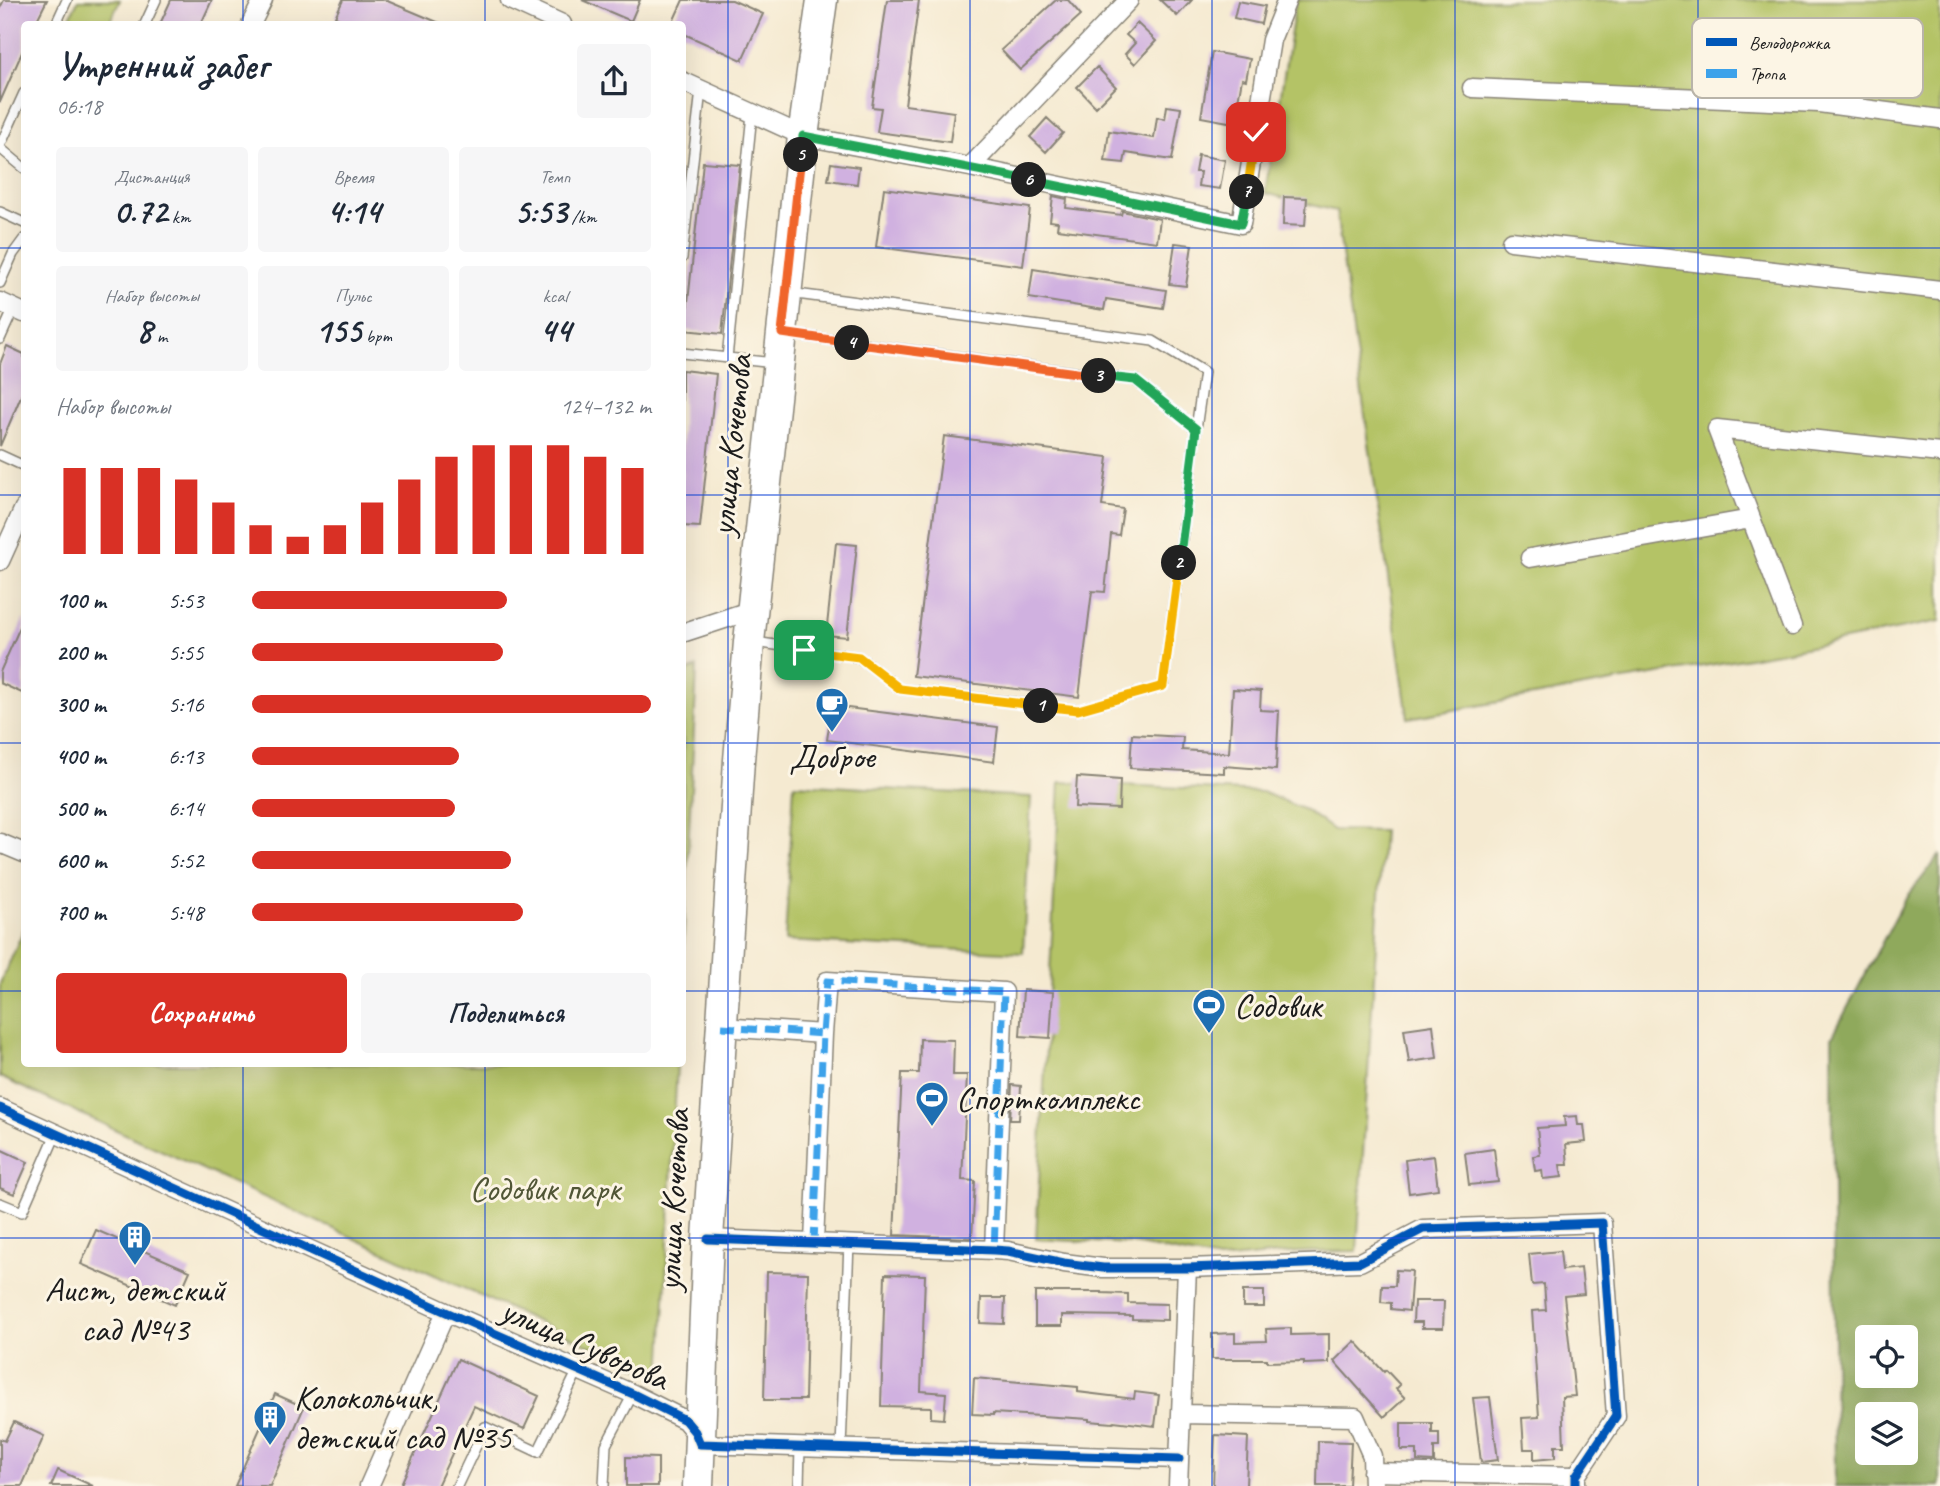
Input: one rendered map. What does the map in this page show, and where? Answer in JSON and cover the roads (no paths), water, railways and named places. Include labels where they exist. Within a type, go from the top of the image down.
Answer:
[{"type":"main road","name":"улица Кочетова","points":[[698,1486],[696,1422],[749,642],[803,136],[822,0]]},
{"type":"street","points":[[252,21],[263,0]]},
{"type":"street","points":[[510,0],[556,21]]},
{"type":"street","points":[[970,167],[1129,0]]},
{"type":"street","points":[[686,83],[803,136],[970,167],[1241,224],[1271,40],[1287,0]]},
{"type":"street","points":[[1472,88],[1692,98]]},
{"type":"street","points":[[1703,98],[1819,103],[1940,119]]},
{"type":"street","points":[[1511,241],[1940,290]]},
{"type":"street","points":[[1792,626],[1717,429],[1940,453]]},
{"type":"street","points":[[0,561],[21,515]]},
{"type":"street","points":[[1530,558],[1751,519]]},
{"type":"street","points":[[686,632],[752,610]]},
{"type":"street","points":[[0,843],[21,852]]},
{"type":"street","points":[[814,1242],[827,981],[1004,992],[994,1250]]},
{"type":"street","points":[[722,1027],[823,1034]]},
{"type":"street","name":"улица Суворова","points":[[0,1108],[446,1312],[696,1422],[800,1447],[1179,1459]]},
{"type":"street","points":[[708,1239],[994,1250],[1102,1268],[1187,1268],[1360,1262],[1423,1230],[1602,1223],[1616,1416],[1576,1481],[1372,1479],[1372,1457],[1355,1417],[1181,1414]]},
{"type":"street","points":[[1178,1486],[1187,1268]]},
{"type":"street","points":[[369,1486],[446,1312]]},
{"type":"lane","points":[[57,21],[67,0]]},
{"type":"lane","points":[[146,21],[156,0]]},
{"type":"lane","points":[[686,223],[701,90]]},
{"type":"lane","points":[[21,100],[0,147],[21,165]]},
{"type":"lane","points":[[727,358],[752,114]]},
{"type":"lane","points":[[0,212],[21,222]]},
{"type":"lane","points":[[0,284],[13,254],[21,243]]},
{"type":"lane","points":[[749,642],[859,657],[900,689],[1078,710],[1163,686],[1204,372],[1153,341],[786,293]]},
{"type":"lane","points":[[0,339],[13,307]]},
{"type":"lane","points":[[782,333],[1135,380],[1196,429]]},
{"type":"lane","points":[[686,353],[779,363]]},
{"type":"lane","points":[[0,455],[21,465]]},
{"type":"lane","points":[[0,1203],[22,1212],[57,1134]]},
{"type":"lane","points":[[841,1448],[849,1243]]},
{"type":"lane","points":[[457,1486],[485,1427],[538,1452],[579,1369]]},
{"type":"lane","points":[[604,1486],[606,1445],[633,1394]]},
{"type":"lane","points":[[799,1486],[800,1447]]},
{"type":"place","name":"Доброе","points":[[832,734]]},
{"type":"place","name":"Содовик","points":[[1209,1035]]},
{"type":"place","name":"Спорткомплекс","points":[[932,1128]]},
{"type":"place","name":"Аист, детский сад №43","points":[[135,1267]]},
{"type":"place","name":"Колокольчик, детский сад №35","points":[[270,1447]]},
{"type":"park label","name":"Содовик парк","points":[[545,1188]]}]
